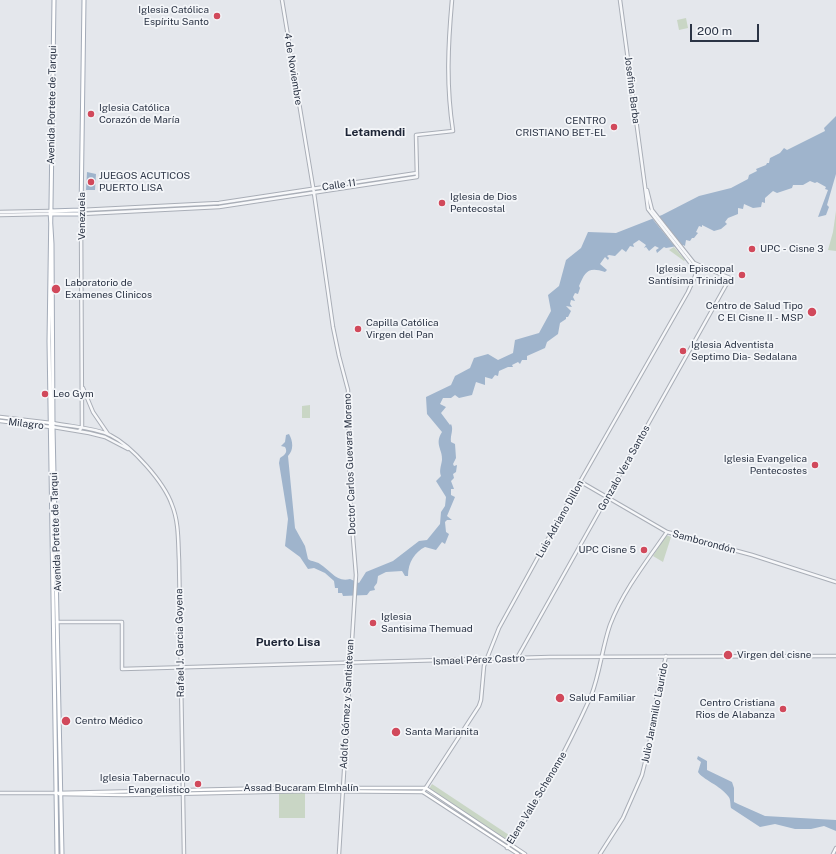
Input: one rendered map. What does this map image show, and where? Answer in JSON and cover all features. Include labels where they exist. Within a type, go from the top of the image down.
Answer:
[{"type":"main road","name":"Avenida Portete de Tarqui","points":[[54,0],[51,213],[51,425],[62,854]]},
{"type":"main road","name":"Venezuela","points":[[81,212],[84,0]]},
{"type":"main road","points":[[51,213],[81,212]]},
{"type":"main road","name":"Milagro","points":[[0,417],[51,425]]},
{"type":"main road","name":"Milagro","points":[[0,421],[51,425]]},
{"type":"main road","name":"Avenida Portete de Tarqui","points":[[56,622],[57,854]]},
{"type":"main road","points":[[426,788],[525,854]]},
{"type":"main road","name":"Assad Bucaram Elmhalín","points":[[183,792],[426,788]]},
{"type":"main road","points":[[343,789],[423,792],[518,854]]},
{"type":"main road","name":"Assad Bucaram Elmhalín","points":[[57,793],[245,792],[343,789]]},
{"type":"street","name":"4 de Noviembre","points":[[282,0],[313,189]]},
{"type":"street","points":[[81,212],[208,208],[314,193],[417,175],[416,135],[453,131],[447,74],[452,0]]},
{"type":"street","name":"Josefina Barba","points":[[620,0],[646,198],[651,211],[682,250]]},
{"type":"street","name":"Calle 11","points":[[81,212],[218,203],[366,183]]},
{"type":"street","name":"Doctor Carlos Guevara Moreno","points":[[313,189],[333,327],[348,390],[350,500],[356,575],[354,602]]},
{"type":"street","points":[[0,212],[51,213]]},
{"type":"street","name":"Venezuela","points":[[81,212],[82,427]]},
{"type":"street","points":[[0,215],[51,213]]},
{"type":"street","name":"Gonzalo Vera Santos","points":[[517,658],[730,278],[695,264],[682,250]]},
{"type":"street","name":"Luis Adriano Dillon","points":[[423,792],[479,706],[481,700],[482,675],[486,659],[508,611],[696,276],[696,270],[682,250]]},
{"type":"street","points":[[82,384],[93,412],[109,434]]},
{"type":"street","name":"Rafael J. Garcia Goyena","points":[[51,425],[82,427],[109,434],[128,449],[150,470],[161,484],[175,512],[178,536],[184,854]]},
{"type":"street","name":"Rafael J. Garcia Goyena","points":[[51,425],[79,430],[105,438],[128,449]]},
{"type":"street","points":[[79,430],[82,427]]},
{"type":"street","name":"Samborondón","points":[[581,482],[667,532],[836,582]]},
{"type":"street","name":"Elena Valle Schenonne","points":[[507,848],[542,793],[568,746],[592,694],[603,658],[609,627],[618,607],[667,532]]},
{"type":"street","name":"Adolfo Gómez y Santistevan","points":[[339,854],[349,663],[354,602]]},
{"type":"street","name":"Ismael Pérez Castro","points":[[56,622],[122,622],[122,669],[517,658],[836,656]]},
{"type":"street","name":"Julio Jaramillo Laurido","points":[[600,854],[623,818],[642,775],[666,656]]},
{"type":"street","name":"Assad Bucaram Elmhalín","points":[[0,794],[57,793]]},
{"type":"street","points":[[833,854],[836,848]]},
{"type":"green space","points":[[686,18],[688,28],[679,30],[677,20]]},
{"type":"green space","points":[[836,211],[836,251],[828,250],[833,232]]},
{"type":"green space","points":[[674,247],[685,260],[684,261],[669,250]]},
{"type":"green space","points":[[310,405],[310,418],[302,418],[302,406]]},
{"type":"green space","points":[[666,535],[671,537],[663,562],[653,556]]},
{"type":"green space","points":[[432,784],[512,837],[509,842],[429,789]]},
{"type":"green space","points":[[279,792],[305,792],[305,818],[279,818]]},
{"type":"water","points":[[836,116],[836,174],[827,205],[829,207],[826,215],[818,217],[828,190],[825,189],[826,187],[817,182],[815,183],[810,181],[803,185],[793,185],[792,188],[777,193],[773,191],[765,198],[765,203],[762,202],[761,207],[753,208],[744,204],[743,209],[738,208],[738,214],[728,218],[725,222],[727,224],[721,229],[714,231],[702,225],[702,227],[699,226],[696,232],[698,233],[690,241],[686,240],[685,246],[664,247],[657,253],[656,250],[659,248],[655,246],[649,251],[646,247],[644,248],[646,245],[639,240],[633,244],[634,247],[630,246],[626,252],[622,249],[615,256],[607,256],[609,258],[608,260],[605,257],[600,264],[607,270],[605,272],[591,270],[585,274],[579,286],[580,288],[578,294],[575,293],[573,297],[575,301],[571,300],[570,304],[572,307],[566,306],[571,311],[568,317],[560,323],[558,334],[547,342],[545,348],[527,356],[527,360],[522,360],[520,364],[518,362],[512,365],[513,367],[508,367],[499,371],[498,376],[495,375],[492,379],[485,377],[485,385],[476,382],[472,395],[459,398],[455,395],[451,398],[443,398],[440,404],[446,407],[441,413],[452,426],[451,442],[455,444],[456,458],[453,464],[454,466],[457,465],[456,472],[453,474],[454,478],[451,481],[454,489],[451,489],[451,495],[455,497],[447,516],[452,520],[447,520],[445,522],[446,532],[449,534],[445,544],[442,542],[436,550],[425,547],[418,552],[409,566],[408,576],[405,576],[402,571],[386,572],[378,576],[377,583],[374,587],[375,590],[370,591],[367,595],[343,596],[342,593],[338,593],[338,588],[335,588],[334,581],[325,573],[314,568],[308,569],[300,557],[285,546],[288,519],[279,463],[280,458],[285,455],[286,452],[285,447],[281,446],[285,442],[286,435],[289,434],[292,442],[292,448],[288,456],[295,528],[305,546],[308,559],[318,563],[337,578],[345,580],[350,579],[359,583],[366,572],[393,561],[419,541],[427,540],[440,524],[441,512],[445,506],[446,497],[436,481],[441,476],[440,470],[442,456],[439,447],[439,440],[442,432],[427,414],[426,397],[451,385],[455,376],[470,368],[474,358],[488,354],[498,360],[513,353],[515,340],[539,333],[551,311],[548,295],[559,286],[566,260],[581,248],[588,232],[616,233],[662,215],[699,196],[731,188],[748,179],[749,175],[757,171],[756,169],[769,163],[770,158],[780,153],[784,148],[787,150],[825,131],[824,128]]},
{"type":"water","name":"JUEGOS ACUTICOS PUERTO LISA","points":[[87,172],[96,174],[95,190],[86,190]]},
{"type":"water","points":[[698,756],[707,761],[707,770],[732,782],[734,788],[734,802],[765,816],[836,820],[836,831],[824,826],[811,829],[795,829],[775,824],[760,827],[731,808],[730,799],[725,792],[700,775],[698,772],[701,762],[697,759]]},
{"type":"pier","points":[[658,215],[684,248],[676,248],[651,217]]},
{"type":"place","name":"Iglesia Católica Espíritu Santo","points":[[217,16]]},
{"type":"place","name":"Iglesia Católica Corazón de María","points":[[91,114]]},
{"type":"place","name":"CENTRO CRISTIANO BET-EL","points":[[614,127]]},
{"type":"place","name":"JUEGOS ACUTICOS PUERTO LISA","points":[[91,182]]},
{"type":"place","name":"Iglesia de Dios Pentecostal","points":[[442,203]]},
{"type":"place","name":"UPC - Cisne 3","points":[[752,249]]},
{"type":"place","name":"Iglesia Episcopal Santísima Trinidad","points":[[742,275]]},
{"type":"place","name":"Laboratorio de Examenes Clinicos","points":[[56,289]]},
{"type":"place","name":"Centro de Salud Tipo C El Cisne II - MSP","points":[[812,312]]},
{"type":"place","name":"Capilla Católica Virgen del Pan","points":[[358,329]]},
{"type":"place","name":"Iglesia Adventista Septimo Dia- Sedalana","points":[[683,351]]},
{"type":"place","name":"Leo Gym","points":[[45,394]]},
{"type":"place","name":"Iglesia Evangelica Pentecostes","points":[[815,465]]},
{"type":"place","name":"UPC Cisne 5","points":[[644,550]]},
{"type":"place","name":"Iglesia Santisima Themuad","points":[[373,623]]},
{"type":"place","name":"Virgen del cisne","points":[[728,655]]},
{"type":"place","name":"Salud Familiar","points":[[560,698]]},
{"type":"place","name":"Centro Cristiana Rios de Alabanza","points":[[783,709]]},
{"type":"place","name":"Centro Médico","points":[[66,721]]},
{"type":"place","name":"Santa Marianita","points":[[396,732]]},
{"type":"place","name":"Iglesia Tabernaculo Evangelistico","points":[[198,784]]},
{"type":"district","name":"Letamendi","points":[[375,132]]},
{"type":"district","name":"Puerto Lisa","points":[[288,642]]}]
